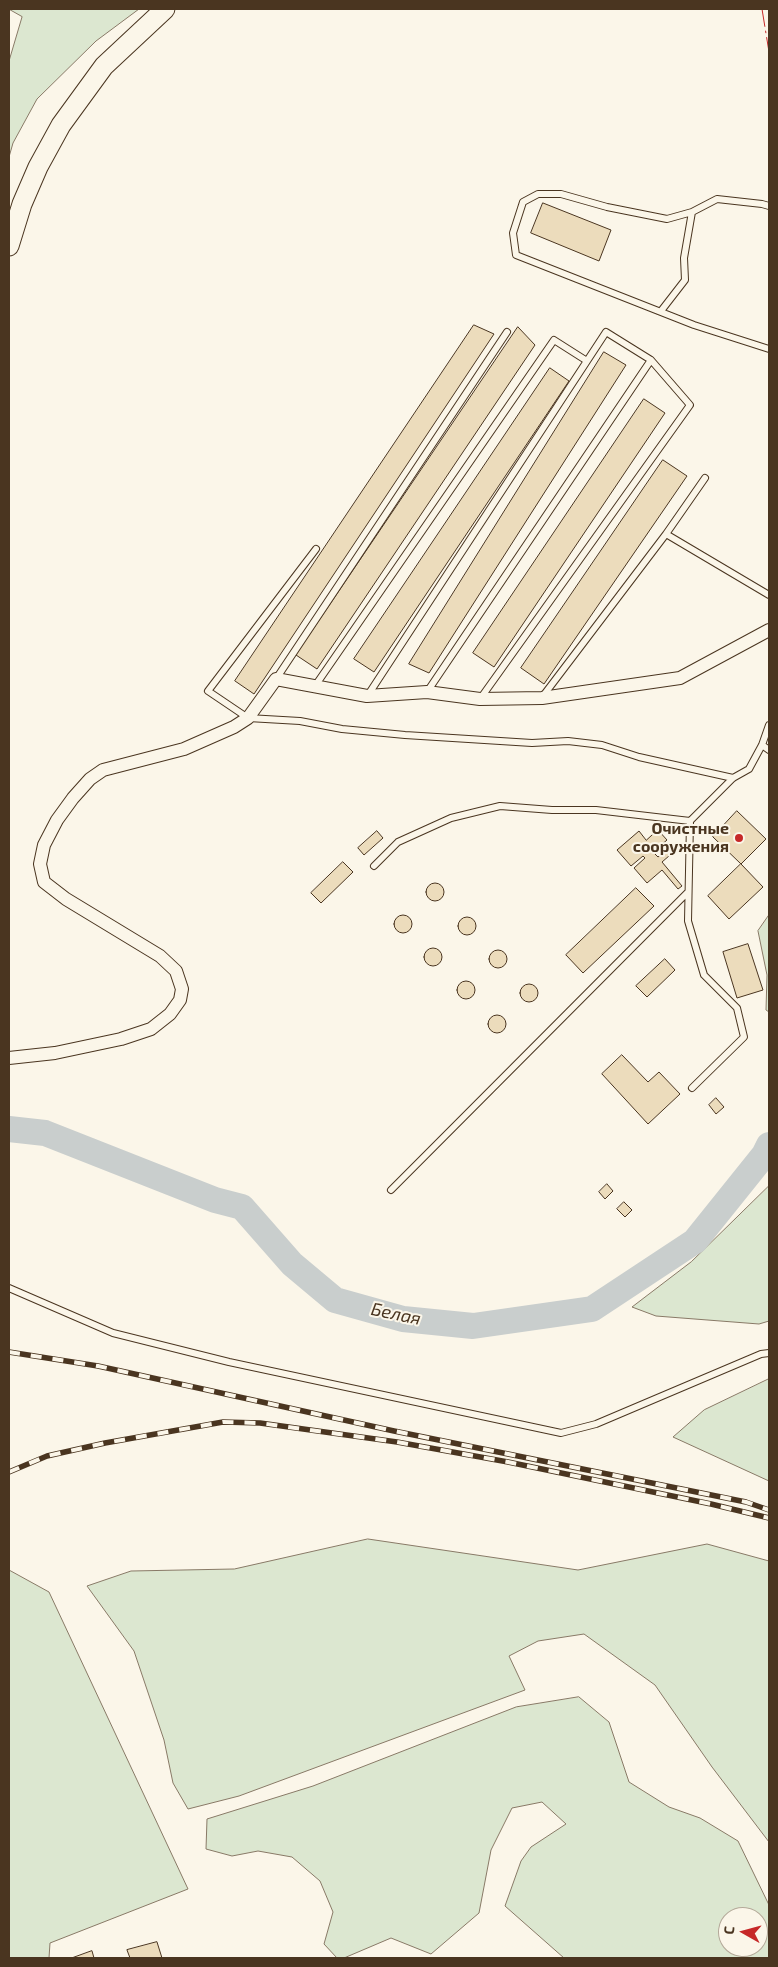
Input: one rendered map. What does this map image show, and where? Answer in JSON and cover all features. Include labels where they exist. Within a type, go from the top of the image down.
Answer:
[{"type":"main road","points":[[9,246],[22,204],[38,167],[61,124],[104,66],[165,9]]},
{"type":"street","points":[[9,1058],[55,1053],[121,1039],[151,1029],[170,1014],[180,1000],[182,989],[176,971],[160,956],[66,900],[44,882],[40,864],[44,844],[56,820],[90,779],[103,770],[184,748],[234,727],[248,718],[276,679],[367,696],[427,692],[480,698],[542,698],[680,678],[769,630]]},
{"type":"lane","points":[[769,206],[717,199],[692,212],[667,219],[607,208],[561,194],[538,194],[523,202],[512,233],[516,256],[694,325],[769,349]]},
{"type":"lane","points":[[661,311],[685,280],[684,258],[692,212]]},
{"type":"lane","points":[[276,679],[507,332]]},
{"type":"lane","points":[[367,696],[606,332],[651,360],[690,405],[480,698]]},
{"type":"lane","points":[[314,687],[554,340],[587,361]]},
{"type":"lane","points":[[427,692],[651,360]]},
{"type":"lane","points":[[542,698],[666,534],[705,478]]},
{"type":"lane","points":[[666,534],[769,595]]},
{"type":"lane","points":[[316,549],[208,691],[248,718],[300,721],[342,729],[405,736],[532,743],[568,741],[594,744],[639,757],[733,778]]},
{"type":"lane","points":[[692,1088],[744,1037],[736,1008],[704,975],[688,921],[687,893],[690,821],[733,778],[749,768],[762,745],[769,725]]},
{"type":"lane","points":[[762,745],[769,750]]},
{"type":"lane","points":[[374,866],[398,842],[451,818],[500,806],[552,810],[596,810],[690,821]]},
{"type":"lane","points":[[391,1190],[687,893]]},
{"type":"lane","points":[[9,1288],[113,1333],[229,1362],[561,1433],[596,1424],[760,1354],[769,1353]]},
{"type":"green space","points":[[9,9],[139,9],[96,41],[37,99],[13,143],[9,157],[9,61],[22,17]]},
{"type":"green space","points":[[769,915],[769,1012],[766,1010],[767,975],[758,931]]},
{"type":"green space","points":[[769,1186],[769,1321],[759,1324],[656,1316],[632,1307],[691,1262]]},
{"type":"green space","points":[[769,1379],[769,1481],[673,1437],[704,1410]]},
{"type":"green space","points":[[368,1539],[578,1570],[707,1544],[769,1561],[769,1842],[712,1767],[655,1685],[584,1634],[538,1641],[509,1656],[525,1690],[239,1796],[188,1809],[173,1783],[164,1740],[134,1651],[87,1586],[131,1571],[234,1569]]},
{"type":"green space","points":[[9,1570],[49,1592],[188,1889],[50,1943],[49,1958],[9,1958]]},
{"type":"green space","points":[[579,1697],[609,1722],[629,1782],[669,1807],[700,1818],[738,1841],[769,1905],[769,1958],[564,1958],[505,1906],[521,1861],[531,1847],[566,1824],[542,1802],[512,1808],[491,1850],[479,1913],[431,1954],[391,1938],[344,1958],[337,1958],[324,1944],[333,1912],[320,1881],[292,1857],[258,1851],[232,1856],[206,1849],[207,1819],[313,1786],[516,1707]]},
{"type":"building","points":[[543,203],[611,230],[599,261],[531,233]]},
{"type":"building","points":[[474,325],[494,334],[254,694],[235,681]]},
{"type":"building","points":[[518,327],[535,345],[317,669],[296,655]]},
{"type":"building","points":[[604,352],[626,365],[429,673],[409,664]]},
{"type":"building","points":[[550,368],[569,381],[374,672],[354,659]]},
{"type":"building","points":[[644,399],[665,413],[494,667],[473,653]]},
{"type":"building","points":[[663,460],[687,476],[544,684],[521,668]]},
{"type":"building","name":"Очистные сооружения","points":[[737,811],[766,839],[741,864],[713,837]]},
{"type":"building","points":[[658,830],[667,840],[653,852],[658,857],[673,845],[677,849],[662,862],[682,886],[678,889],[662,870],[647,883],[634,868],[645,858],[643,856],[631,866],[617,850],[639,831],[646,840]]},
{"type":"building","points":[[377,831],[383,838],[364,855],[358,848]]},
{"type":"building","points":[[343,862],[353,872],[321,903],[311,893]]},
{"type":"building","points":[[741,864],[763,887],[729,919],[708,896]]},
{"type":"building","points":[[435,883],[441,886],[444,892],[441,898],[435,901],[429,898],[426,892],[429,886]]},
{"type":"building","points":[[636,888],[654,906],[583,973],[566,955]]},
{"type":"building","points":[[403,915],[409,918],[412,924],[409,930],[403,933],[397,930],[394,924],[397,918]]},
{"type":"building","points":[[463,917],[471,917],[476,922],[474,933],[463,935],[458,930],[458,922]]},
{"type":"building","points":[[748,944],[763,990],[737,998],[723,952]]},
{"type":"building","points":[[433,948],[439,951],[442,957],[439,963],[433,966],[427,963],[424,957],[427,951]]},
{"type":"building","points":[[498,950],[504,953],[507,959],[504,965],[498,968],[492,965],[489,959],[492,953]]},
{"type":"building","points":[[665,959],[675,970],[647,997],[636,986]]},
{"type":"building","points":[[466,981],[472,984],[475,990],[472,996],[466,999],[460,996],[457,990],[460,984]]},
{"type":"building","points":[[529,984],[535,987],[538,993],[535,999],[529,1002],[523,999],[520,993],[523,987]]},
{"type":"building","points":[[497,1015],[503,1018],[506,1024],[503,1030],[497,1033],[491,1030],[488,1024],[491,1018]]},
{"type":"building","points":[[622,1055],[648,1082],[659,1072],[680,1094],[648,1124],[602,1074]]},
{"type":"building","points":[[716,1098],[724,1107],[716,1114],[709,1105]]},
{"type":"building","points":[[607,1184],[613,1191],[605,1199],[599,1192]]},
{"type":"building","points":[[624,1202],[632,1210],[625,1217],[617,1209]]},
{"type":"building","points":[[157,1942],[162,1958],[130,1958],[127,1950]]},
{"type":"building","points":[[92,1951],[94,1958],[72,1958]]},
{"type":"waterway","name":"Белая","points":[[9,1129],[45,1133],[215,1200],[242,1207],[292,1264],[335,1300],[403,1319],[473,1326],[592,1309],[695,1241],[764,1155],[769,1145]]},
{"type":"railway","points":[[9,1352],[98,1366],[394,1431],[746,1502],[769,1510]]},
{"type":"railway","points":[[9,1472],[47,1456],[105,1443],[223,1422],[260,1423],[397,1442],[508,1462],[711,1504],[769,1518]]},
{"type":"power","points":[[762,9],[769,52]]},
{"type":"place","name":"Очистные сооружения","points":[[739,838]]}]
